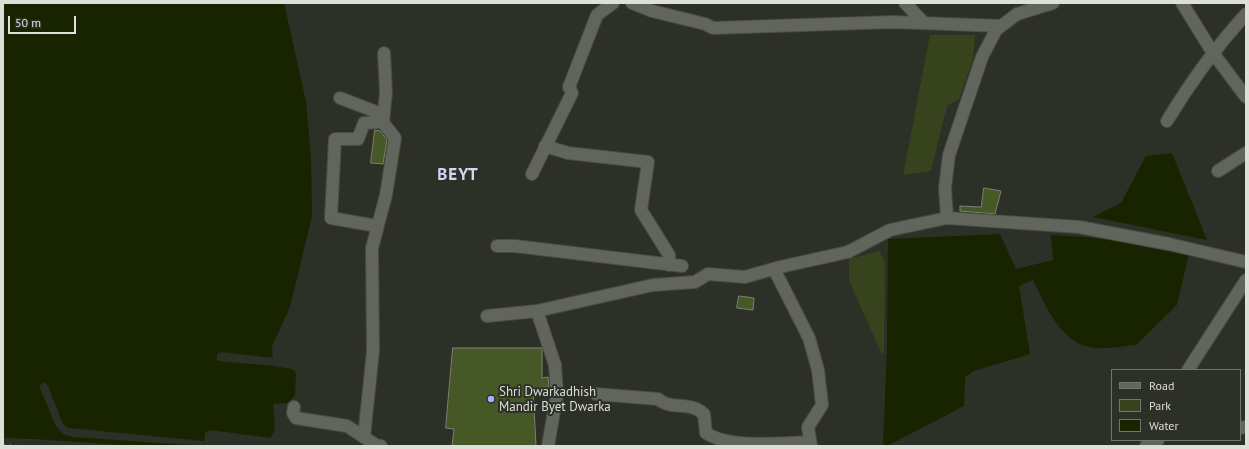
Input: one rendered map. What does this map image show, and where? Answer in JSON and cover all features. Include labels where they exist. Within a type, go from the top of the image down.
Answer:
[{"type":"street","points":[[532,174],[572,93],[569,87],[597,15],[613,3]]},
{"type":"street","points":[[632,3],[652,11],[705,24],[713,28],[924,22],[1001,26]]},
{"type":"street","points":[[905,3],[924,22]]},
{"type":"street","points":[[947,218],[945,188],[949,155],[982,57],[996,30],[1001,26],[1017,14],[1053,3]]},
{"type":"street","points":[[1182,3],[1213,53],[1246,97]]},
{"type":"street","points":[[1167,121],[1186,90],[1213,53],[1246,14]]},
{"type":"street","points":[[383,122],[386,92],[384,54]]},
{"type":"street","points":[[340,98],[374,111],[395,138],[386,195],[372,248],[373,351],[364,437]]},
{"type":"street","points":[[378,226],[331,218],[332,194],[335,139],[358,139],[364,123],[383,122]]},
{"type":"street","points":[[545,146],[568,153],[648,162],[641,210],[669,255],[669,265]]},
{"type":"street","points":[[1218,171],[1246,153]]},
{"type":"street","points":[[487,316],[537,311],[653,285],[695,282],[708,274],[745,277],[848,252],[890,230],[947,218],[1079,227],[1169,244],[1246,262]]},
{"type":"street","points":[[497,246],[515,246],[682,266]]},
{"type":"street","points":[[596,394],[658,399],[664,404],[696,408],[704,414],[706,434],[715,440],[732,443],[811,444],[808,427],[822,405],[818,370],[809,338],[774,269]]},
{"type":"street","points":[[1189,369],[1246,280]]},
{"type":"street","points":[[537,311],[555,365],[557,394],[548,446]]},
{"type":"street","points":[[294,407],[293,413],[296,418],[347,426],[382,446]]},
{"type":"street","points":[[1146,446],[1157,441]]},
{"type":"path","points":[[3,445],[26,446]]},
{"type":"green space","points":[[930,35],[975,35],[973,59],[959,99],[947,106],[931,171],[903,175]]},
{"type":"green space","points":[[879,251],[885,262],[884,353],[881,353],[849,280],[849,259]]},
{"type":"water","points":[[3,3],[284,3],[306,102],[311,156],[312,216],[290,307],[272,346],[273,366],[293,369],[296,374],[295,395],[288,403],[274,404],[275,426],[273,434],[270,438],[210,430],[205,433],[204,446],[3,446]]},
{"type":"water","points":[[1172,153],[1207,240],[1093,217],[1121,203],[1146,156]]},
{"type":"water","points":[[1000,234],[1016,269],[1053,260],[1051,235],[1084,237],[1190,249],[1177,305],[1136,345],[1094,348],[1082,345],[1063,331],[1043,301],[1033,280],[1019,286],[1030,354],[974,371],[965,377],[964,406],[887,446],[883,446],[887,349],[888,239]]},
{"type":"pier","points":[[222,352],[273,358],[273,366],[217,360],[217,354]]},
{"type":"pier","points":[[44,382],[47,384],[63,424],[68,428],[204,441],[204,446],[73,437],[63,434],[56,426],[39,386]]},
{"type":"pier","points":[[3,438],[34,439],[136,446],[3,446]]},
{"type":"building","points":[[375,130],[380,131],[387,140],[383,164],[371,163]]},
{"type":"building","points":[[984,188],[1001,191],[995,214],[960,211],[960,206],[981,207]]},
{"type":"building","points":[[739,296],[754,298],[753,310],[737,308]]},
{"type":"building","name":"Shri Dwarkadhish Mandir Byet Dwarka","points":[[453,348],[542,348],[542,378],[548,377],[549,387],[533,388],[536,446],[452,446],[454,429],[446,428]]},
{"type":"place","name":"Shri Dwarkadhish Mandir Byet Dwarka","points":[[491,399]]},
{"type":"district","name":"BEYT","points":[[458,175]]}]
